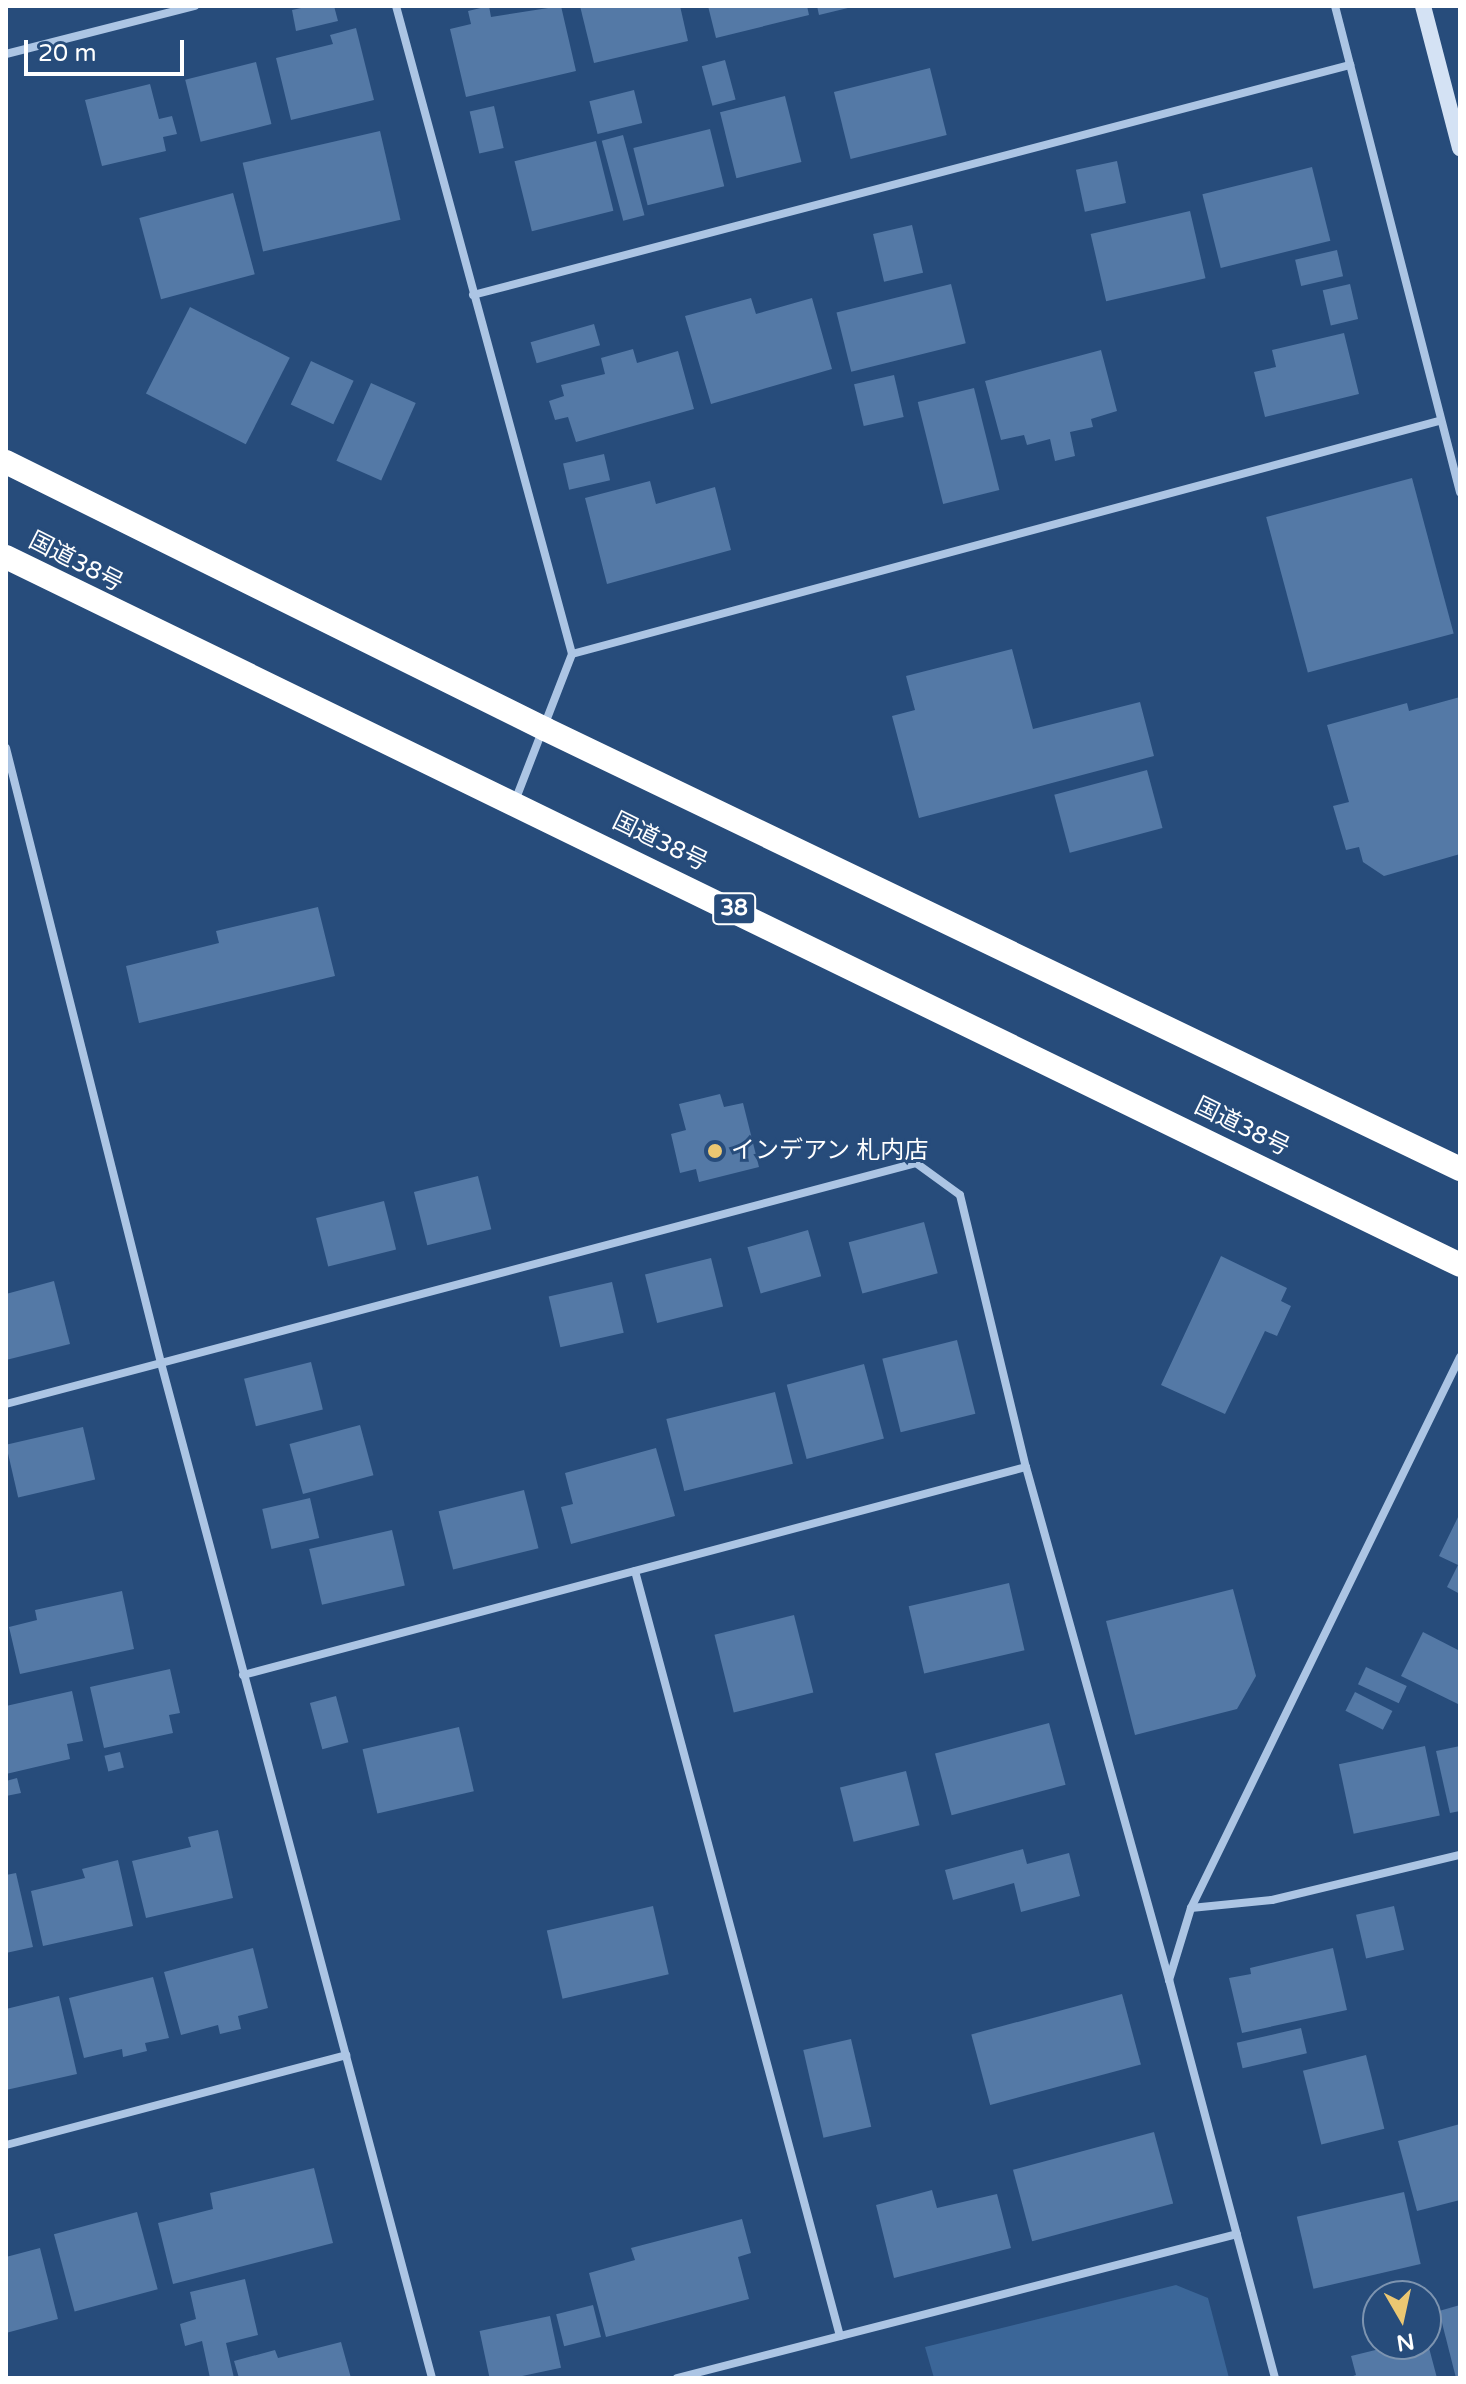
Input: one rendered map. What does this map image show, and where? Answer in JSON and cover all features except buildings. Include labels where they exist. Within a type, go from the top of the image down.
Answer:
[{"type":"highway","points":[[6,462],[545,729],[1460,1169]]},
{"type":"highway","name":"国道38号","points":[[6,557],[130,621],[515,802],[1460,1265]]},
{"type":"main road","points":[[1423,6],[1460,148]]},
{"type":"street","points":[[6,54],[195,6]]},
{"type":"street","points":[[396,6],[572,654],[515,802]]},
{"type":"street","points":[[1335,6],[1439,421],[1460,492]]},
{"type":"street","points":[[473,295],[1350,65]]},
{"type":"street","points":[[572,654],[1439,421]]},
{"type":"street","points":[[6,748],[161,1363],[432,2378]]},
{"type":"street","points":[[6,1404],[916,1163],[960,1195],[1026,1467],[1169,1980],[1275,2378]]},
{"type":"street","points":[[1169,1980],[1191,1908],[1460,1357]]},
{"type":"street","points":[[243,1675],[1026,1467]]},
{"type":"street","points":[[635,1571],[840,2336]]},
{"type":"street","points":[[1191,1908],[1272,1900],[1460,1855]]},
{"type":"street","points":[[6,2145],[346,2055]]},
{"type":"street","points":[[677,2378],[1237,2234]]},
{"type":"shaded area","points":[[1176,2285],[1208,2298],[1229,2378],[934,2378],[925,2347]]},
{"type":"place","name":"インデアン 札内店","points":[[715,1151]]}]
